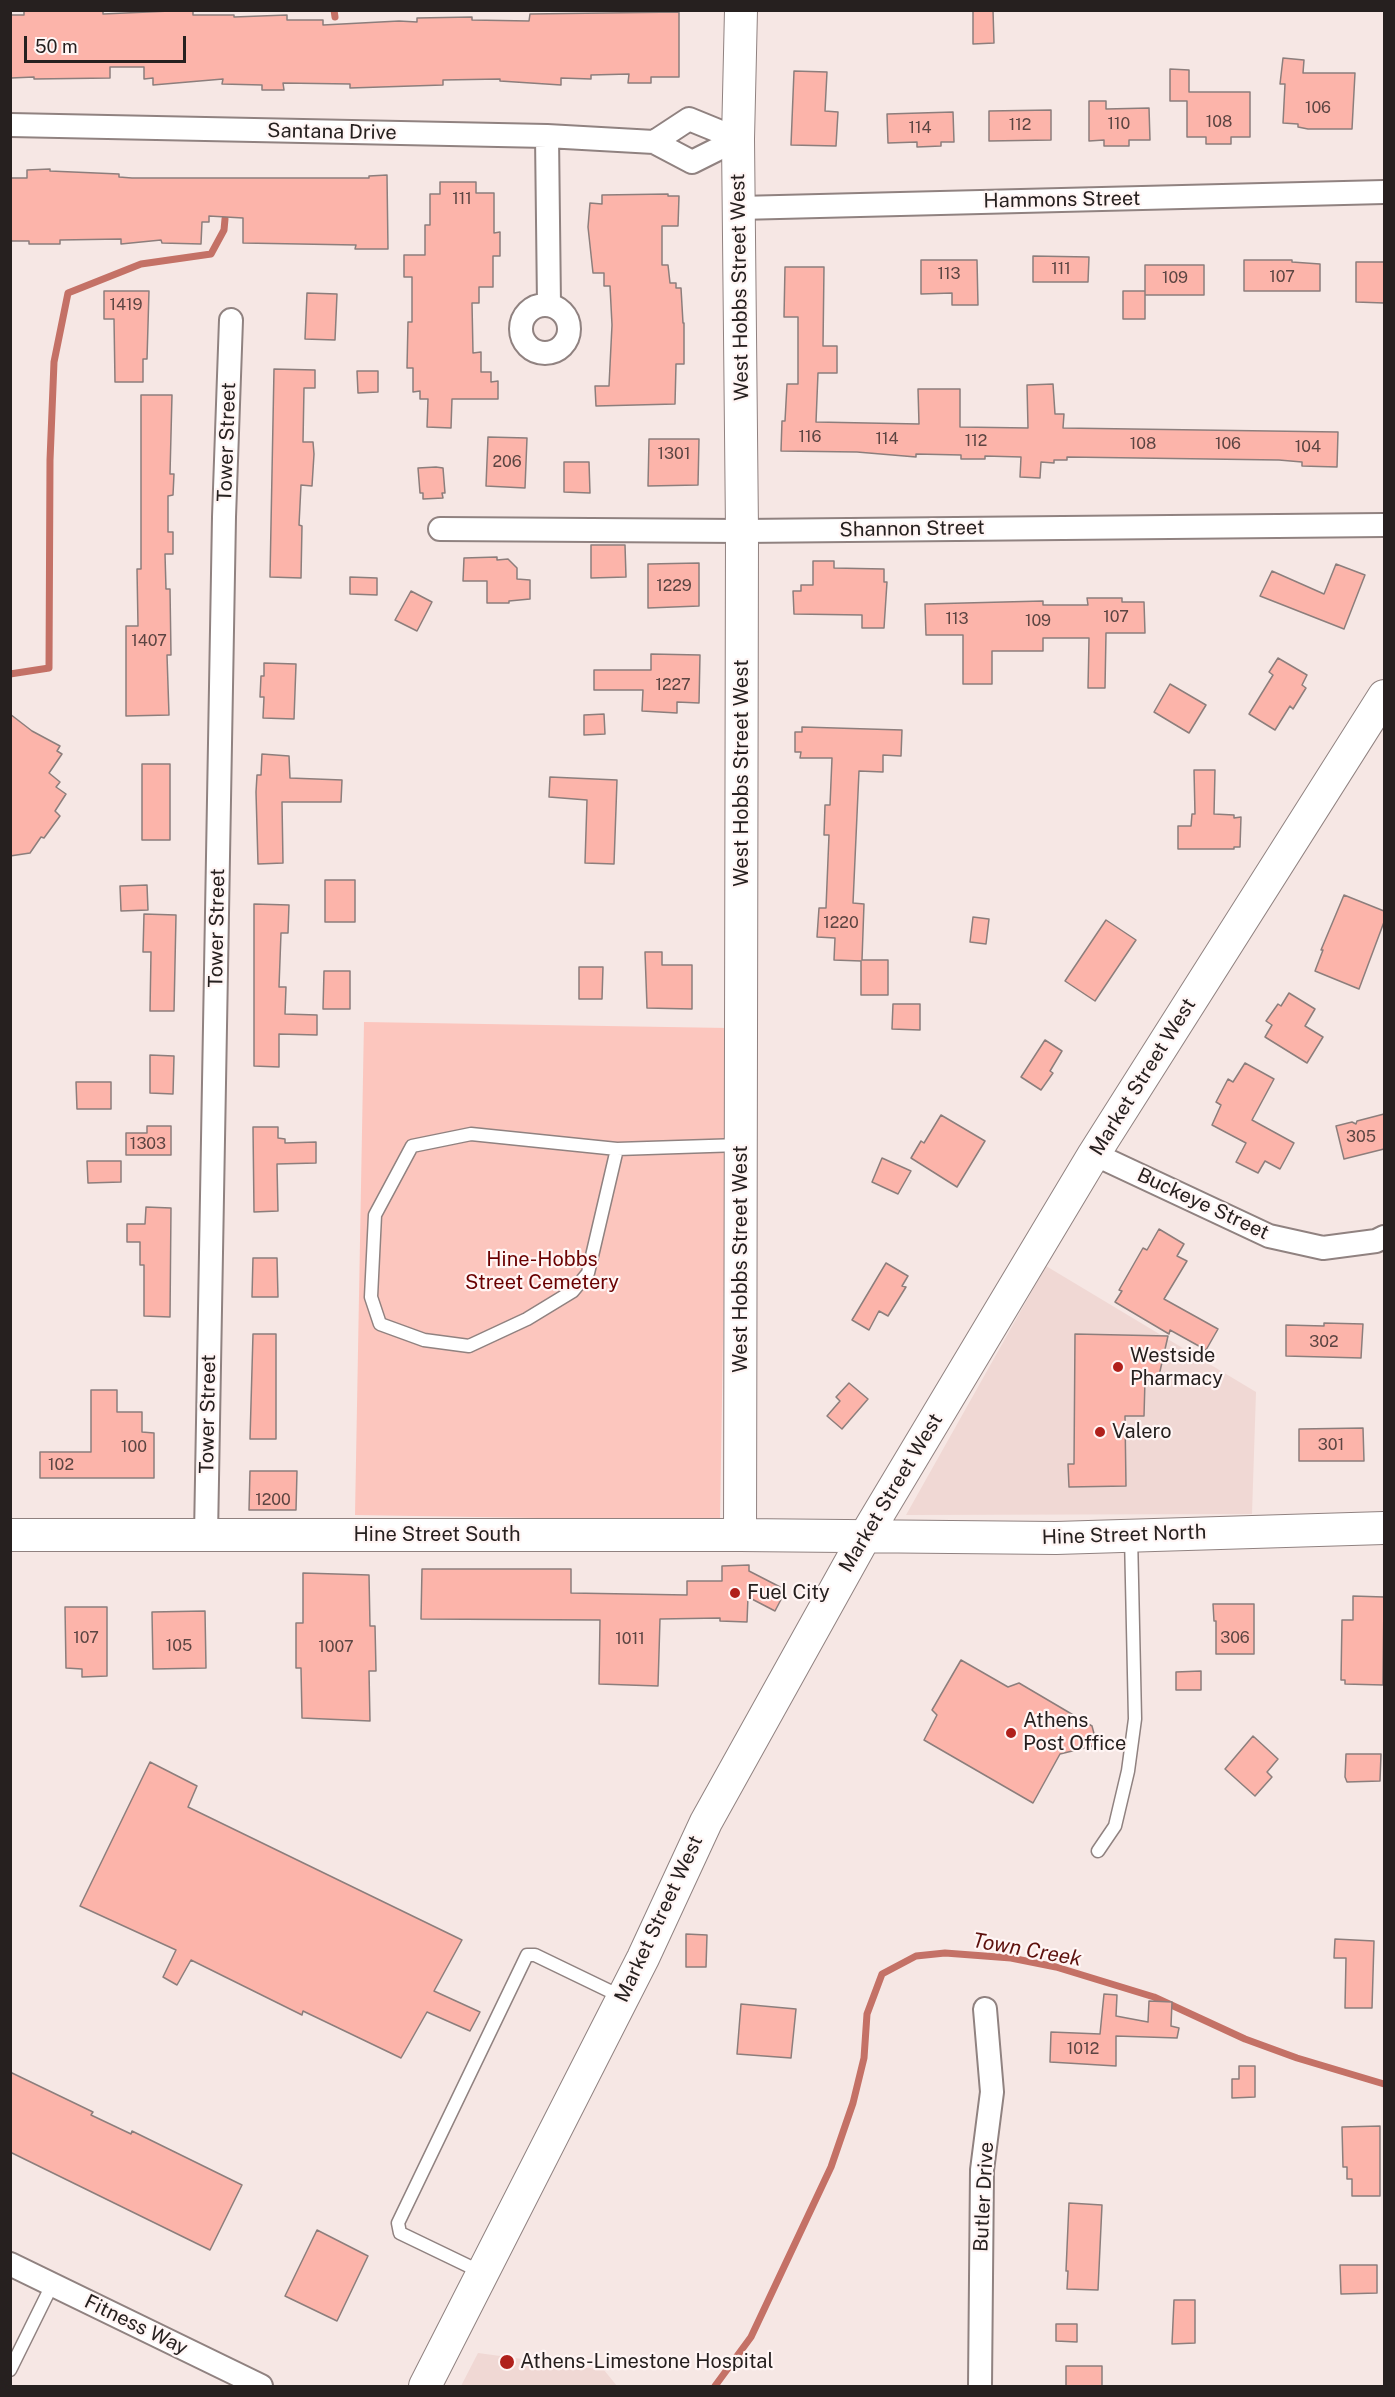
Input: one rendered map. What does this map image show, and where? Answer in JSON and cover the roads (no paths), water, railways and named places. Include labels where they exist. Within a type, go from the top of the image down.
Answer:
[{"type":"street","name":"West Hobbs Street West","points":[[740,1535],[742,531],[738,139],[741,10]]},
{"type":"street","points":[[654,142],[689,119],[738,139]]},
{"type":"street","name":"Santana Drive","points":[[10,124],[547,136],[654,142],[692,162],[738,139]]},
{"type":"street","points":[[547,136],[549,305]]},
{"type":"street","name":"Hammons Street","points":[[739,208],[1384,192]]},
{"type":"street","name":"Tower Street","points":[[206,1535],[224,528],[231,320]]},
{"type":"street","name":"Shannon Street","points":[[440,529],[742,531],[1384,525]]},
{"type":"street","name":"Market Street West","points":[[425,2386],[623,1998],[706,1822],[864,1538],[1094,1154],[1384,696]]},
{"type":"street","name":"Buckeye Street","points":[[1094,1154],[1269,1236],[1323,1248],[1376,1241],[1384,1237]]},
{"type":"street","name":"Hine Street North","points":[[864,1538],[1056,1538],[1384,1528]]},
{"type":"street","name":"Hine Street South","points":[[10,1535],[740,1535],[864,1538]]},
{"type":"street","name":"Butler Drive","points":[[980,2386],[981,2190],[992,2092],[985,2009]]},
{"type":"street","name":"Fitness Way","points":[[10,2264],[251,2384]]},
{"type":"lane","points":[[617,1149],[588,1273],[573,1291],[527,1320],[469,1346],[424,1340],[380,1324],[371,1297],[375,1215],[412,1146],[471,1134],[617,1149],[741,1145]]},
{"type":"lane","points":[[1098,1851],[1115,1826],[1128,1771],[1135,1719],[1131,1534]]},
{"type":"lane","points":[[483,2273],[400,2233],[399,2223],[527,1955],[535,1955],[623,1998]]},
{"type":"lane","points":[[10,2370],[52,2285]]},
{"type":"waterway","points":[[334,10],[335,17]]},
{"type":"waterway","points":[[10,674],[49,668],[50,460],[54,362],[68,293],[141,264],[211,254],[224,230],[225,219]]},
{"type":"waterway","name":"Town Creek","points":[[715,2386],[751,2337],[831,2167],[853,2103],[864,2058],[867,2014],[882,1974],[916,1956],[945,1953],[1011,1958],[1056,1967],[1154,1997],[1245,2039],[1297,2058],[1384,2084]]},
{"type":"place","name":"Westside Pharmacy","points":[[1118,1367]]},
{"type":"place","name":"Valero","points":[[1100,1432]]},
{"type":"place","name":"Fuel City","points":[[735,1593]]},
{"type":"place","name":"Athens Post Office","points":[[1011,1733]]},
{"type":"place","name":"Athens-Limestone Hospital","points":[[507,2362]]},
{"type":"park label","name":"Hine-Hobbs Street Cemetery","points":[[542,1272]]}]
